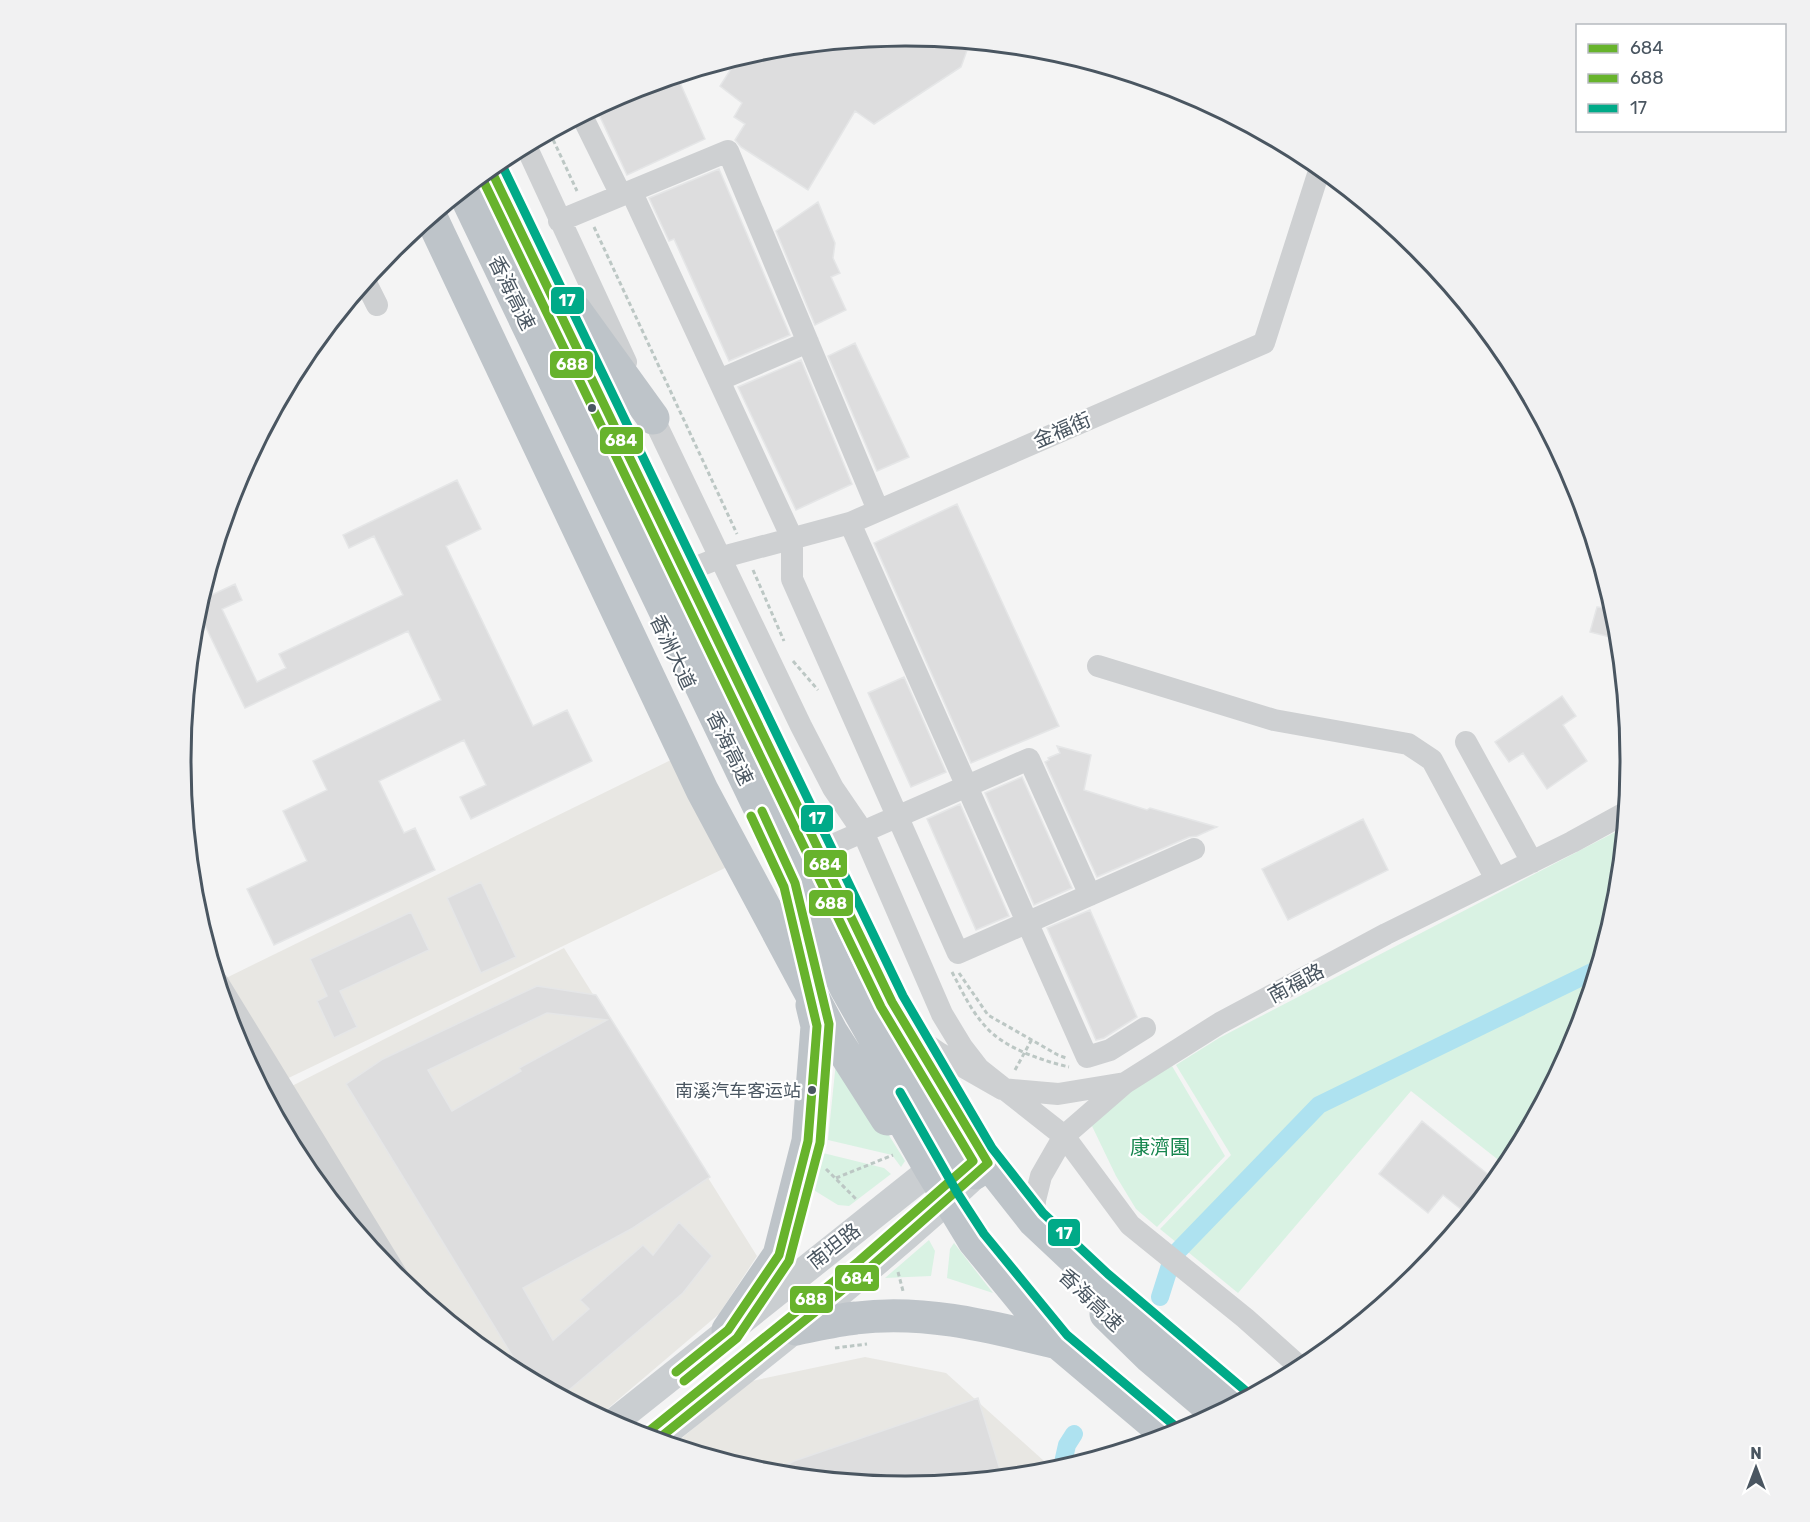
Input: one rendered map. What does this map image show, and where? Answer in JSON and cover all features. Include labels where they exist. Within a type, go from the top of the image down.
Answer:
[{"type":"highway","points":[[494,177],[892,1002],[980,1150],[1034,1221],[1100,1283],[1233,1396]]},
{"type":"highway","name":"香海高速","points":[[466,197],[846,988],[892,1069],[930,1121],[1028,1239],[1150,1358],[1209,1407]]},
{"type":"highway","name":"香洲大道","points":[[459,203],[834,995],[948,1200],[974,1241],[1058,1343],[1159,1428]]},
{"type":"highway","name":"香海高速","points":[[434,224],[702,790],[846,1058],[916,1160],[1064,1334],[1169,1424]]},
{"type":"highway","points":[[525,241],[653,418]]},
{"type":"highway","points":[[728,1330],[779,1255],[808,1141],[817,1026],[784,886]]},
{"type":"highway","points":[[796,1329],[857,1318],[924,1316],[980,1324],[1058,1343]]},
{"type":"main road","name":"南坦路","points":[[621,1416],[931,1170],[980,1150]]},
{"type":"main road","points":[[665,1434],[796,1329],[948,1200],[980,1150]]},
{"type":"street","points":[[585,122],[626,193],[719,380],[792,538],[792,579],[958,953],[1194,849]]},
{"type":"street","points":[[559,221],[728,151],[878,510]]},
{"type":"street","points":[[529,154],[719,558],[833,788],[863,832],[942,1014],[962,1047],[979,1069],[1064,1136],[1130,1225],[1245,1318],[1293,1361]]},
{"type":"street","name":"金福街","points":[[684,572],[719,558],[850,522],[1264,343],[1317,178]]},
{"type":"street","points":[[369,289],[377,305]]},
{"type":"street","points":[[719,380],[808,342]]},
{"type":"street","points":[[850,522],[1087,1057],[1110,1050],[1145,1028]]},
{"type":"street","points":[[1098,666],[1274,720],[1408,744],[1432,760],[1496,879]]},
{"type":"street","points":[[1466,742],[1532,862]]},
{"type":"street","points":[[819,851],[1029,759],[1090,895]]},
{"type":"street","name":"南福路","points":[[1034,1221],[1035,1200],[1041,1176],[1064,1136],[1125,1083],[1220,1023],[1386,934],[1617,817]]},
{"type":"street","points":[[237,1015],[374,1239]]},
{"type":"street","points":[[910,1033],[939,1053],[1002,1089],[1058,1094],[1125,1083]]},
{"type":"path","points":[[954,966],[988,1015],[1058,1055],[1075,1061]]},
{"type":"shaded area","points":[[675,758],[727,867],[274,1085],[242,1025],[224,979]]},
{"type":"shaded area","points":[[564,948],[757,1256],[719,1314],[606,1410],[548,1380],[508,1355],[470,1328],[400,1266],[367,1231],[284,1090]]},
{"type":"shaded area","points":[[865,1357],[946,1373],[1045,1462],[952,1474],[905,1476],[858,1474],[766,1462],[680,1440],[747,1382]]},
{"type":"green space","points":[[1615,832],[1606,900],[1582,991],[1546,1077],[1498,1160],[1411,1091],[1238,1293],[1160,1229],[1231,1155],[1176,1065],[1219,1038]]},
{"type":"green space","points":[[837,1052],[905,1161],[901,1167],[892,1155],[828,1140]]},
{"type":"green space","name":"康濟園","points":[[1172,1066],[1225,1156],[1157,1227],[1136,1209],[1116,1176],[1091,1124],[1131,1088]]},
{"type":"green space","points":[[823,1153],[884,1168],[891,1174],[849,1206],[838,1205],[812,1189]]},
{"type":"green space","points":[[929,1240],[935,1251],[931,1276],[885,1278]]},
{"type":"green space","points":[[954,1243],[993,1293],[947,1278],[950,1249]]},
{"type":"building","points":[[905,46],[967,50],[961,67],[874,124],[855,111],[808,190],[741,147],[735,140],[745,124],[734,117],[742,103],[720,86],[731,68],[812,53]]},
{"type":"building","points":[[680,83],[705,139],[627,175],[599,115]]},
{"type":"building","points":[[719,169],[790,335],[729,361],[674,239],[669,241],[649,198]]},
{"type":"building","points":[[818,202],[835,243],[833,258],[840,273],[831,277],[846,310],[815,325],[776,231]]},
{"type":"building","points":[[855,343],[909,457],[877,471],[828,356]]},
{"type":"building","points":[[801,360],[852,484],[796,510],[738,387]]},
{"type":"building","points":[[457,480],[481,529],[446,546],[533,726],[567,710],[592,761],[471,819],[460,797],[486,785],[464,740],[379,781],[404,833],[415,828],[435,870],[274,945],[247,889],[307,861],[283,811],[327,790],[313,761],[441,700],[408,631],[245,708],[204,623],[210,596],[235,584],[242,600],[222,609],[257,682],[286,668],[279,654],[403,595],[374,536],[349,548],[343,535]]},
{"type":"building","points":[[957,504],[1059,726],[971,763],[874,543]]},
{"type":"building","points":[[1597,607],[1603,608],[1608,637],[1590,632]]},
{"type":"building","points":[[904,677],[946,772],[911,787],[868,693]]},
{"type":"building","points":[[1562,696],[1576,716],[1563,725],[1587,761],[1547,789],[1523,753],[1509,762],[1495,742]]},
{"type":"building","points":[[1057,746],[1091,755],[1084,790],[1147,810],[1150,808],[1217,827],[1097,877],[1045,762],[1049,760],[1048,758],[1060,753]]},
{"type":"building","points":[[1022,777],[1072,888],[1034,905],[985,793]]},
{"type":"building","points":[[960,804],[1009,916],[976,930],[927,819]]},
{"type":"building","points":[[1363,819],[1388,870],[1288,920],[1262,869]]},
{"type":"building","points":[[481,882],[516,957],[481,973],[447,898]]},
{"type":"building","points":[[1090,910],[1137,1017],[1104,1038],[1096,1040],[1047,928]]},
{"type":"building","points":[[411,912],[429,950],[340,991],[357,1027],[334,1038],[317,1001],[327,996],[310,959]]},
{"type":"building","points":[[537,986],[596,995],[710,1177],[633,1228],[523,1288],[553,1340],[589,1309],[580,1300],[643,1245],[653,1255],[679,1222],[712,1256],[683,1293],[568,1391],[513,1357],[346,1084],[383,1059]],"holes":[[[547,1013],[607,1020],[519,1068],[521,1071],[452,1111],[428,1070]]]},
{"type":"building","points":[[1422,1121],[1488,1174],[1461,1209],[1443,1195],[1428,1213],[1379,1174]]},
{"type":"building","points":[[978,1398],[1000,1469],[905,1476],[858,1474],[786,1465]]},
{"type":"waterway","points":[[1160,1297],[1173,1256],[1319,1105],[1587,974]]},
{"type":"waterway","points":[[1064,1457],[1067,1445],[1074,1434]]},
{"type":"transit line","name":"17","points":[[504,170],[903,996],[992,1148],[1043,1213],[1108,1274],[1244,1390]]},
{"type":"transit line","name":"684","points":[[494,177],[892,1002],[988,1163],[867,1270],[665,1434]]},
{"type":"transit line","name":"688","points":[[485,184],[881,1007],[973,1161],[859,1261],[652,1429]]},
{"type":"transit line","name":"688","points":[[684,1381],[737,1338],[789,1261],[820,1143],[829,1024],[795,883],[762,811]]},
{"type":"transit line","name":"684","points":[[676,1372],[728,1330],[779,1255],[808,1141],[817,1026],[784,887],[751,816]]},
{"type":"transit line","name":"17","points":[[900,1092],[958,1194],[984,1234],[1067,1335],[1172,1423]]},
{"type":"place","name":"南溪汽车客运站","points":[[812,1090]]}]
